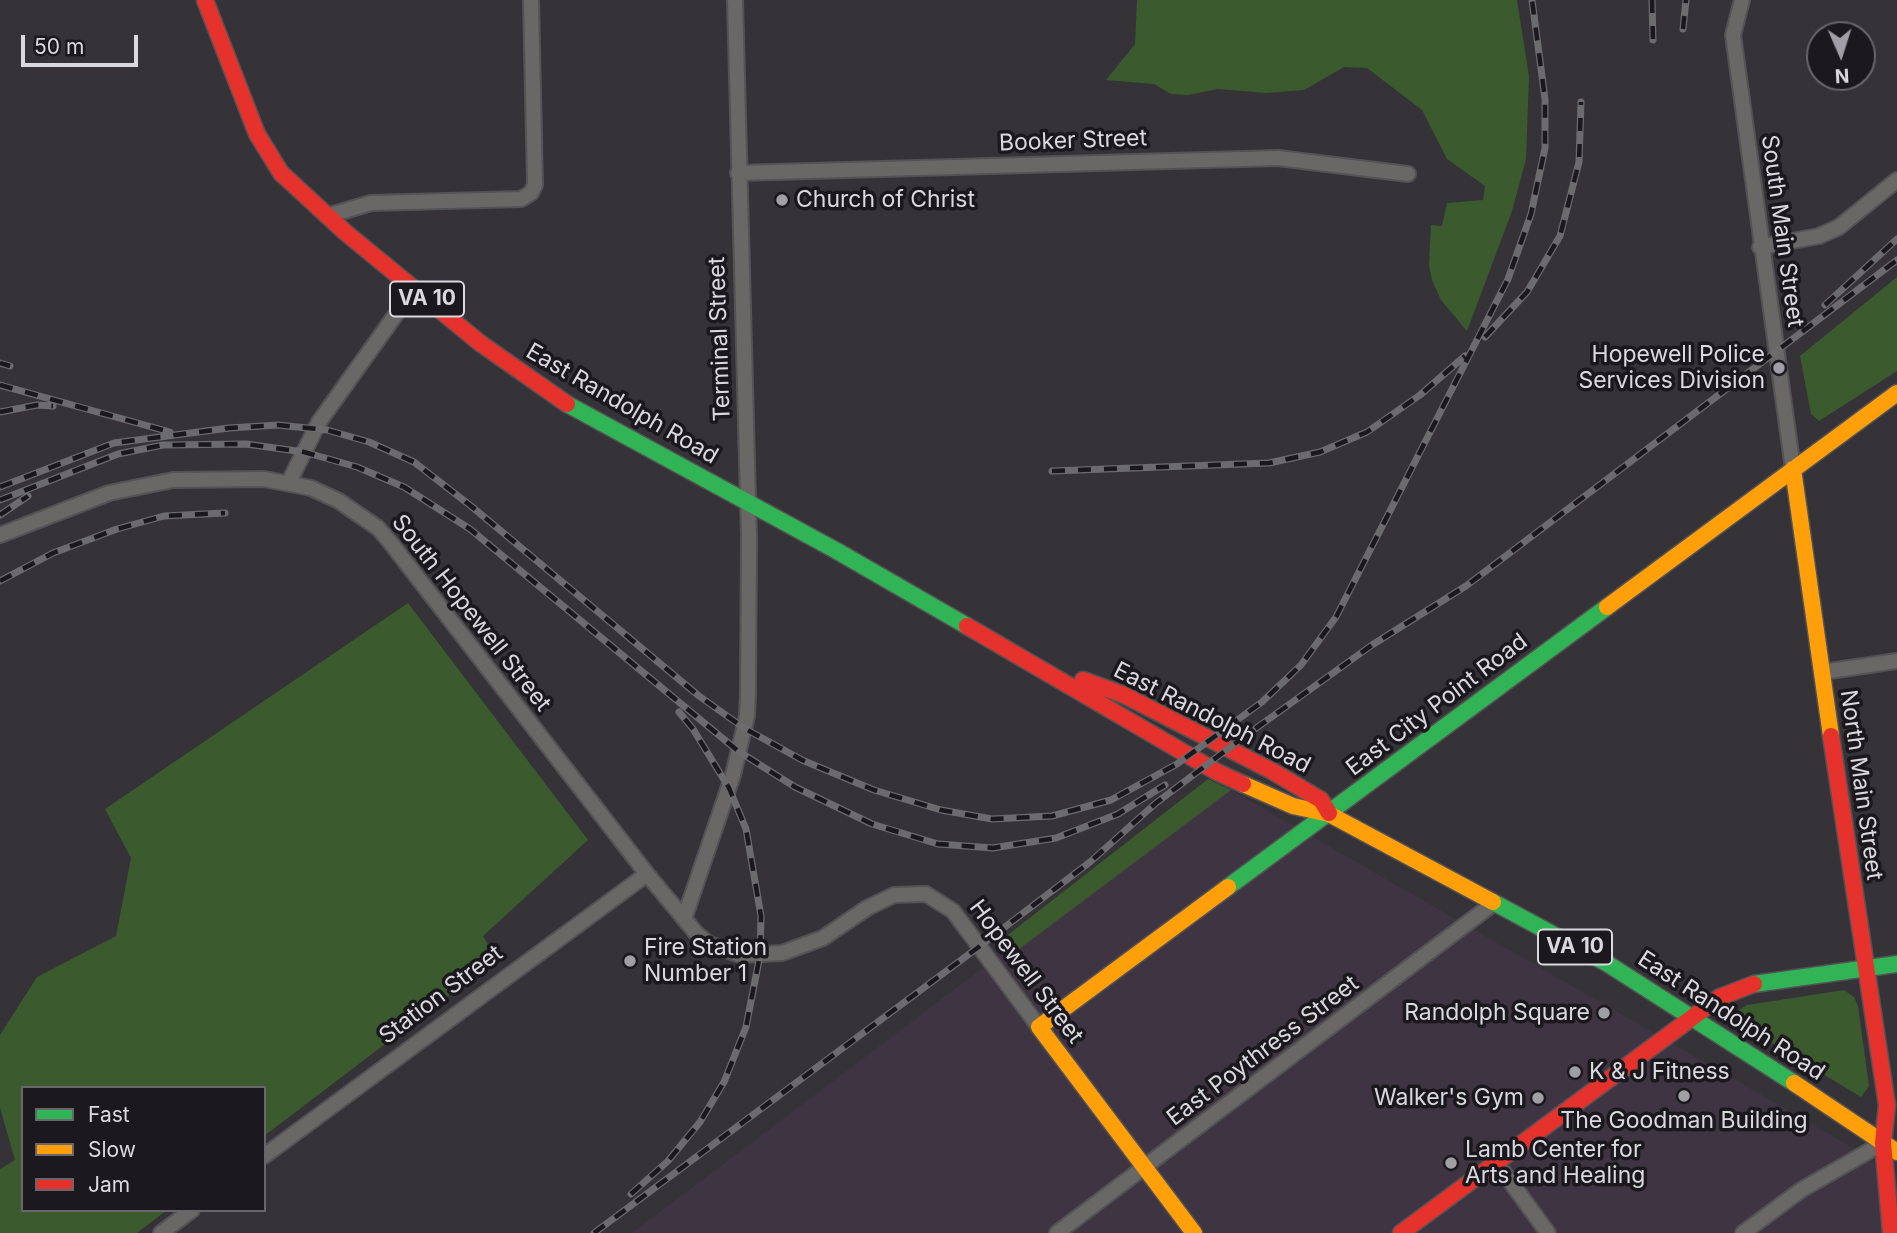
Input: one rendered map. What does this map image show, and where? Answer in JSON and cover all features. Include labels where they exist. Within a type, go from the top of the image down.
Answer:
[{"type":"main road","name":"East Randolph Road","points":[[205,0],[257,134],[269,156],[295,188],[415,289],[542,388],[1027,659],[1217,772],[1293,806],[1329,814],[1608,964],[1693,1016],[1883,1143]]},
{"type":"main road","name":"East City Point Road","points":[[1039,1027],[1897,393]]},
{"type":"main road","name":"North Main Street","points":[[1793,469],[1824,672],[1846,849],[1865,969],[1872,993],[1886,1104],[1883,1143],[1891,1233]]},
{"type":"main road","name":"East Randolph Road","points":[[1027,659],[1125,695],[1321,800],[1329,814]]},
{"type":"main road","points":[[1401,1233],[1693,1016],[1739,988],[1897,964]]},
{"type":"main road","name":"Hopewell Street","points":[[1039,1027],[1194,1233]]},
{"type":"main road","name":"VA 10","points":[[1883,1143],[1897,1152]]},
{"type":"street","points":[[327,216],[371,203],[521,199],[531,193],[535,185],[531,0]]},
{"type":"street","name":"Terminal Street","points":[[684,919],[733,775],[747,716],[750,642],[748,503],[735,0]]},
{"type":"street","name":"South Main Street","points":[[1742,0],[1733,35],[1760,247],[1793,469]]},
{"type":"street","name":"Booker Street","points":[[738,173],[1278,158],[1408,174]]},
{"type":"street","points":[[1760,247],[1803,241],[1829,231],[1897,180]]},
{"type":"street","points":[[289,482],[319,422],[415,289]]},
{"type":"street","name":"South Hopewell Street","points":[[0,535],[109,493],[133,487],[213,477],[289,482],[340,501],[378,528],[684,919]]},
{"type":"street","points":[[1824,672],[1897,662]]},
{"type":"street","name":"Station Street","points":[[266,1155],[648,874]]},
{"type":"street","name":"Hopewell Street","points":[[684,919],[702,938],[724,951],[740,955],[782,953],[823,938],[867,908],[894,895],[926,894],[953,911],[1039,1027]]},
{"type":"street","name":"East Poythress Street","points":[[1057,1233],[1494,903]]},
{"type":"street","points":[[1743,1233],[1801,1190],[1883,1143]]},
{"type":"street","points":[[1496,1162],[1548,1233]]},
{"type":"street","points":[[161,1233],[189,1212]]},
{"type":"shaded area","points":[[1224,786],[1845,1143],[1897,1178],[1897,1233],[632,1233]]},
{"type":"green space","points":[[1137,0],[1517,0],[1529,76],[1526,159],[1512,211],[1467,331],[1441,300],[1432,280],[1429,265],[1431,225],[1442,226],[1447,203],[1483,200],[1485,186],[1447,159],[1422,110],[1367,68],[1344,67],[1304,90],[1266,93],[1218,89],[1188,95],[1171,94],[1154,84],[1106,80],[1135,44]]},
{"type":"green space","points":[[1897,277],[1897,371],[1819,421],[1811,414],[1800,356]]},
{"type":"green space","points":[[408,603],[588,840],[483,936],[497,959],[266,1134],[266,1086],[21,1086],[21,1212],[164,1212],[137,1233],[0,1233],[0,1169],[15,1160],[0,1108],[0,1035],[37,977],[116,936],[131,858],[105,809]]},
{"type":"green space","points":[[1208,779],[1231,790],[1011,955],[1000,941]]},
{"type":"green space","points":[[1844,990],[1854,997],[1858,1006],[1869,1086],[1861,1097],[1742,1025],[1739,1019],[1739,1010],[1747,1005]]},
{"type":"railway","points":[[0,487],[114,443],[229,428],[278,425],[327,430],[369,442],[414,462],[471,506],[699,696],[744,728],[802,760],[874,790],[941,810],[992,819],[1052,816],[1111,800],[1177,764],[1262,702],[1301,665],[1336,617],[1508,279],[1531,214],[1545,148],[1545,99],[1532,0]]},
{"type":"railway","points":[[1652,0],[1653,40]]},
{"type":"railway","points":[[1683,29],[1686,0]]},
{"type":"railway","points":[[1485,337],[1527,292],[1560,236],[1579,162],[1581,102]]},
{"type":"railway","points":[[1825,305],[1897,239]]},
{"type":"railway","points":[[594,1233],[980,946],[1090,862],[1156,803],[1241,739],[1372,645],[1466,586],[1897,260]]},
{"type":"railway","points":[[1052,471],[1269,463],[1320,452],[1367,432],[1420,395],[1465,356]]},
{"type":"railway","points":[[0,363],[10,366]]},
{"type":"railway","points":[[0,385],[170,432]]},
{"type":"railway","points":[[0,412],[37,405],[53,406]]},
{"type":"railway","points":[[0,500],[118,454],[163,445],[246,444],[304,452],[357,467],[404,487],[470,529],[738,751],[795,787],[872,824],[938,844],[993,848],[1056,838],[1118,814],[1165,785]]},
{"type":"railway","points":[[0,515],[28,496]]},
{"type":"railway","points":[[0,581],[53,553],[117,529],[164,516],[225,513]]},
{"type":"railway","points":[[631,1194],[668,1161],[700,1122],[724,1082],[746,1027],[760,955],[761,916],[746,829],[729,788],[693,729],[679,712]]},
{"type":"traffic: fast","points":[[567,404],[837,551],[967,626]]},
{"type":"traffic: fast","points":[[1228,887],[1607,607]]},
{"type":"traffic: fast","points":[[1493,902],[1608,964],[1794,1083]]},
{"type":"traffic: fast","points":[[1754,984],[1897,964]]},
{"type":"traffic: slow","points":[[1607,607],[1897,393]]},
{"type":"traffic: slow","points":[[1793,469],[1831,736]]},
{"type":"traffic: slow","points":[[1243,784],[1293,806],[1329,814],[1493,902]]},
{"type":"traffic: slow","points":[[1194,1233],[1039,1027],[1228,887]]},
{"type":"traffic: slow","points":[[1794,1083],[1897,1152]]},
{"type":"traffic: jam","points":[[205,0],[257,134],[281,173],[345,232],[480,343],[567,404]]},
{"type":"traffic: jam","points":[[967,626],[1217,772],[1243,784]]},
{"type":"traffic: jam","points":[[1083,680],[1124,695],[1272,771],[1321,800],[1329,813]]},
{"type":"traffic: jam","points":[[1831,736],[1887,1105],[1883,1143],[1891,1233]]},
{"type":"traffic: jam","points":[[1401,1233],[1720,997],[1754,984]]},
{"type":"place","name":"Church of Christ","points":[[782,200]]},
{"type":"place","name":"Hopewell Police Services Division","points":[[1779,368]]},
{"type":"place","name":"Fire Station Number 1","points":[[630,961]]},
{"type":"place","name":"Randolph Square","points":[[1604,1013]]},
{"type":"place","name":"K & J Fitness","points":[[1575,1072]]},
{"type":"place","name":"The Goodman Building","points":[[1684,1096]]},
{"type":"place","name":"Walker's Gym","points":[[1538,1098]]},
{"type":"place","name":"Lamb Center for Arts and Healing","points":[[1451,1163]]}]
